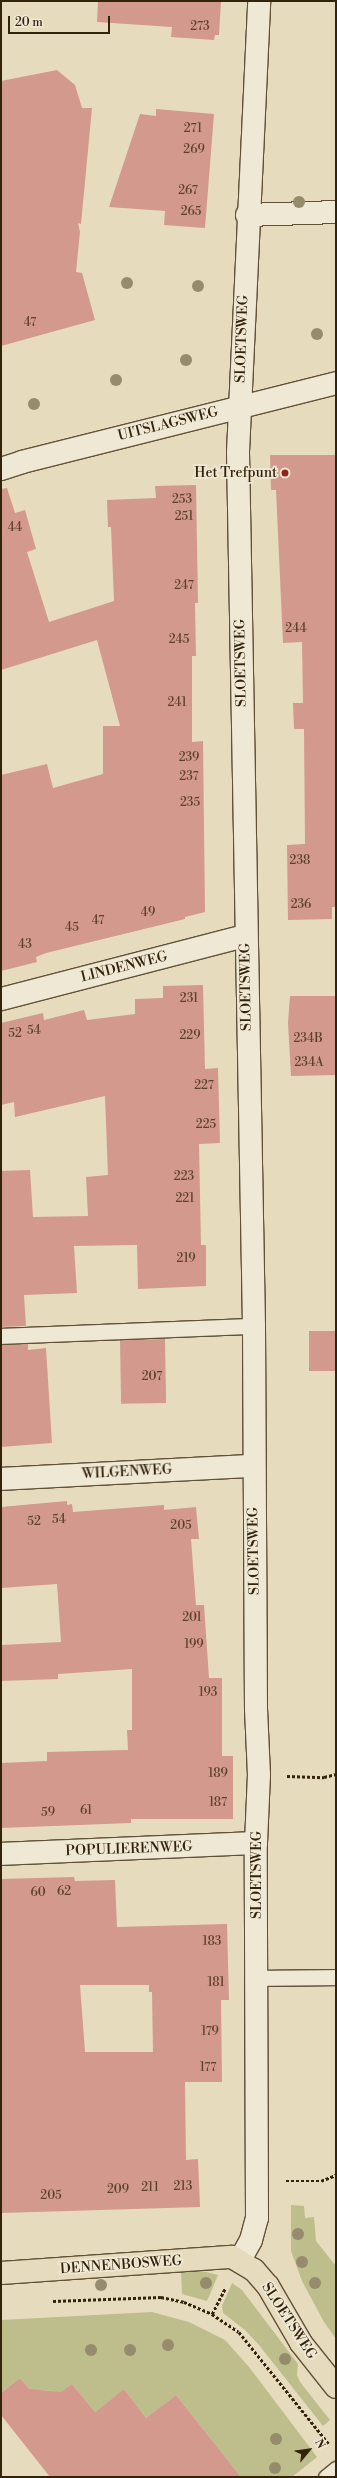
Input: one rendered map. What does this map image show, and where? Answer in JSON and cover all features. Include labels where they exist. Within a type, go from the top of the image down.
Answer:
[{"type":"main road","name":"DENNENBOSWEG","points":[[1,2272],[232,2257],[240,2260]]},
{"type":"main road","name":"SLOETSWEG","points":[[240,2260],[254,2270],[268,2286],[301,2343],[336,2387]]},
{"type":"street","name":"SLOETSWEG","points":[[240,2260],[251,2240],[257,2218],[256,1843],[258,1775],[253,1466],[254,1326],[245,936],[238,452],[247,215],[259,1]]},
{"type":"street","points":[[247,215],[336,212]]},
{"type":"street","name":"UITSLAGSWEG","points":[[1,468],[240,406],[336,383]]},
{"type":"street","name":"LINDENWEG","points":[[2,995],[245,936]]},
{"type":"street","name":"WILGENWEG","points":[[1,1479],[253,1466]]},
{"type":"street","name":"POPULIERENWEG","points":[[1,1854],[256,1843]]},
{"type":"lane","points":[[1,1336],[254,1326]]},
{"type":"lane","points":[[257,1978],[336,1977]]},
{"type":"lane","points":[[326,2477],[336,2469]]},
{"type":"path","points":[[258,1775],[324,1777],[336,1774]]},
{"type":"path","points":[[257,2180],[321,2181],[336,2175]]},
{"type":"path","points":[[47,2301],[161,2297],[184,2302],[212,2314],[239,2332],[331,2446]]},
{"type":"green space","points":[[291,2205],[304,2206],[305,2218],[314,2217],[316,2241],[336,2266],[336,2339],[324,2322],[302,2281],[291,2251]]},
{"type":"green space","points":[[181,2270],[202,2271],[218,2275],[207,2301],[182,2294]]},
{"type":"green space","points":[[232,2283],[242,2290],[298,2364],[297,2375],[300,2382],[330,2420],[323,2426],[259,2345],[245,2330],[223,2313],[222,2306]]},
{"type":"green space","points":[[152,2312],[189,2322],[225,2340],[249,2367],[317,2457],[292,2477],[241,2477],[176,2395],[146,2418],[124,2389],[95,2412],[72,2384],[56,2396],[53,2391],[37,2390],[32,2393],[20,2378],[1,2393],[1,2320]]},
{"type":"building","points":[[98,1],[221,1],[219,35],[215,35],[214,40],[171,37],[172,27],[97,22]]},
{"type":"building","points":[[57,70],[75,85],[82,108],[92,108],[81,224],[78,223],[80,232],[76,272],[82,273],[95,320],[1,346],[1,81]]},
{"type":"building","points":[[156,109],[214,114],[205,228],[164,225],[165,211],[109,207],[140,114],[156,116]]},
{"type":"building","points":[[270,455],[336,455],[336,907],[332,907],[332,919],[288,920],[287,845],[305,844],[304,729],[294,729],[293,703],[303,703],[302,642],[283,643],[276,490],[271,490]]},
{"type":"building","points":[[196,485],[198,603],[195,603],[196,656],[192,656],[192,742],[203,741],[205,912],[185,917],[185,919],[46,953],[36,957],[37,962],[1,971],[1,775],[47,764],[53,788],[103,774],[103,726],[120,726],[97,640],[1,670],[1,489],[7,488],[15,513],[25,510],[36,549],[27,552],[49,622],[114,601],[111,527],[108,527],[107,500],[156,498],[155,486]]},
{"type":"building","points":[[203,985],[205,1069],[218,1068],[220,1143],[199,1144],[201,1245],[206,1245],[206,1286],[138,1289],[137,1245],[74,1246],[77,1293],[24,1295],[26,1326],[1,1327],[1,1171],[30,1170],[33,1217],[88,1216],[86,1177],[108,1175],[105,1096],[15,1117],[14,1102],[1,1105],[1,1023],[43,1013],[44,1020],[84,1010],[87,1020],[135,1014],[135,999],[163,998],[163,986]]},
{"type":"building","points":[[290,996],[335,996],[336,1075],[291,1076],[288,1023]]},
{"type":"building","points":[[309,1331],[336,1331],[336,1371],[309,1371]]},
{"type":"building","points":[[165,1339],[166,1403],[121,1404],[120,1340]]},
{"type":"building","points":[[28,1344],[28,1350],[46,1348],[52,1443],[1,1447],[1,1345]]},
{"type":"building","points":[[67,1501],[67,1505],[72,1504],[73,1512],[164,1505],[164,1510],[196,1507],[199,1539],[191,1539],[196,1605],[204,1605],[209,1678],[222,1678],[222,1756],[233,1756],[233,1819],[131,1819],[131,1823],[1,1828],[1,1763],[47,1761],[47,1752],[128,1750],[127,1730],[132,1730],[132,1669],[58,1674],[58,1679],[1,1681],[1,1645],[61,1642],[57,1584],[1,1588],[1,1507]]},
{"type":"building","points":[[74,1877],[75,1881],[115,1880],[117,1927],[227,1924],[229,2000],[221,2000],[222,2082],[185,2082],[186,2160],[198,2159],[200,2207],[1,2213],[1,1879]],"holes":[[[80,1985],[149,1985],[149,1992],[152,1992],[153,2052],[85,2052]]]},
{"type":"building","points":[[20,2378],[29,2389],[61,2392],[72,2384],[95,2412],[124,2389],[146,2418],[176,2395],[241,2477],[50,2477],[1,2415],[1,2393]]},
{"type":"place","name":"Het Trefpunt","points":[[285,473]]}]
